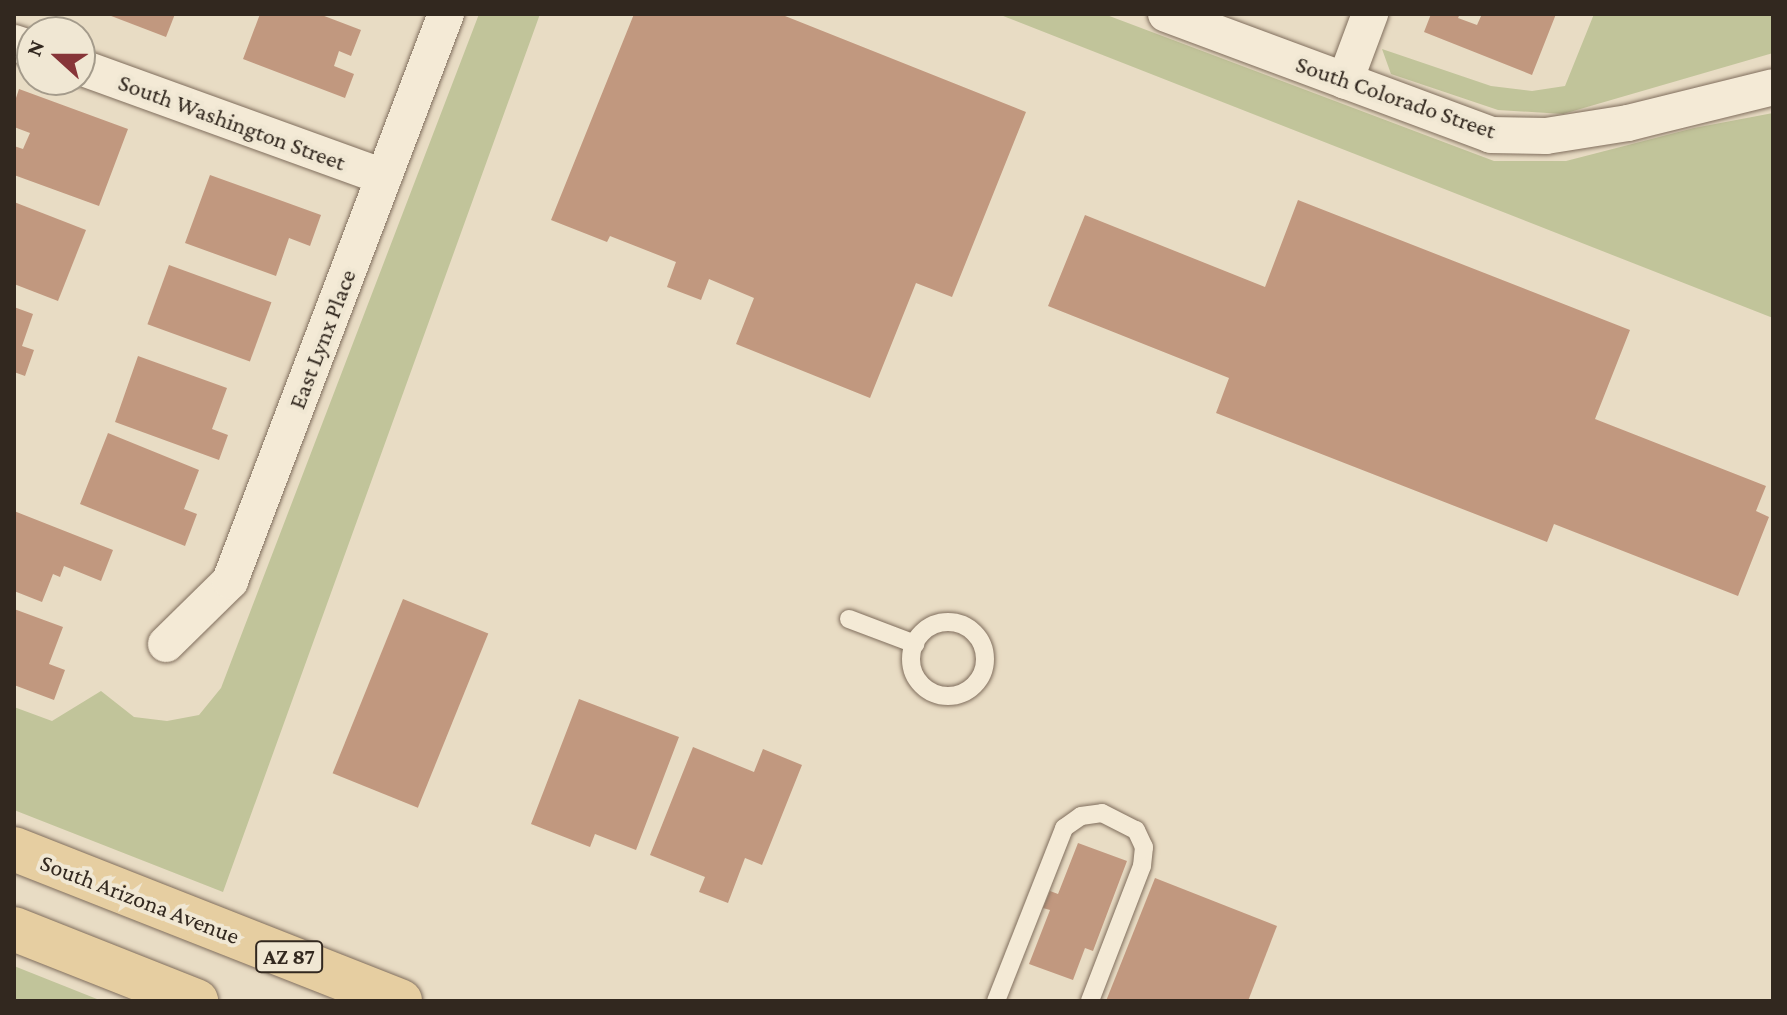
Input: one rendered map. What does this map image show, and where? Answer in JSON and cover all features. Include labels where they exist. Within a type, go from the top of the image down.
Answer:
[{"type":"main road","name":"South Arizona Avenue","points":[[14,849],[400,1001]]},
{"type":"main road","points":[[14,929],[196,1001]]},
{"type":"street","name":"East Lynx Place","points":[[166,644],[230,581],[446,14]]},
{"type":"street","name":"South Colorado Street","points":[[1166,14],[1491,135],[1546,136],[1628,123],[1773,87]]},
{"type":"street","points":[[1345,81],[1370,14]]},
{"type":"street","name":"South Washington Street","points":[[96,73],[384,177]]},
{"type":"lane","points":[[849,619],[915,644]]},
{"type":"lane","points":[[961,624],[983,645],[984,667],[980,679],[972,688],[949,696],[926,688],[913,668],[915,644],[933,625],[961,624]]},
{"type":"lane","points":[[996,1001],[1064,828],[1081,816],[1102,813],[1136,830],[1144,847],[1142,866],[1090,1001]]},
{"type":"green space","points":[[479,14],[540,14],[223,892],[14,810],[14,707],[52,721],[101,691],[134,717],[167,721],[199,715],[221,688]]},
{"type":"green space","points":[[998,14],[1104,14],[1494,161],[1566,161],[1694,128],[1773,113],[1773,318]]},
{"type":"green space","points":[[1594,14],[1773,14],[1773,53],[1563,114],[1498,110],[1391,74],[1382,49],[1491,86],[1532,91],[1565,86]]},
{"type":"green space","points":[[14,966],[102,1001],[14,1001]]},
{"type":"building","points":[[106,14],[175,14],[166,37]]},
{"type":"building","points":[[260,14],[319,14],[361,30],[351,56],[339,51],[334,66],[354,74],[345,98],[243,59]]},
{"type":"building","points":[[634,14],[780,14],[1026,112],[952,297],[916,283],[870,398],[736,344],[754,298],[709,279],[701,300],[667,287],[676,262],[610,236],[607,242],[551,220]]},
{"type":"building","points":[[1431,14],[1460,14],[1458,18],[1477,25],[1482,14],[1556,14],[1532,75],[1424,32]]},
{"type":"building","points":[[17,96],[38,96],[128,129],[99,206],[14,175],[14,146],[23,149],[30,133],[14,127]]},
{"type":"building","points":[[210,175],[321,215],[310,246],[289,238],[276,276],[185,243]]},
{"type":"building","points":[[1298,200],[1630,330],[1595,419],[1766,486],[1756,511],[1769,517],[1738,596],[1554,524],[1547,542],[1216,413],[1229,378],[1048,306],[1085,215],[1265,287]]},
{"type":"building","points":[[14,202],[86,230],[58,301],[14,284]]},
{"type":"building","points":[[169,265],[271,302],[250,361],[147,324]]},
{"type":"building","points":[[14,307],[33,314],[22,346],[34,350],[25,376],[14,372]]},
{"type":"building","points":[[138,356],[227,388],[212,429],[228,435],[219,460],[115,422]]},
{"type":"building","points":[[108,433],[199,470],[184,509],[197,514],[185,546],[80,504]]},
{"type":"building","points":[[14,511],[113,550],[101,581],[64,566],[60,577],[53,574],[42,602],[14,591]]},
{"type":"building","points":[[403,599],[488,633],[418,808],[333,773]]},
{"type":"building","points":[[14,609],[63,627],[49,664],[65,670],[54,700],[14,685]]},
{"type":"building","points":[[579,699],[679,737],[636,850],[595,834],[590,847],[531,824]]},
{"type":"building","points":[[693,747],[754,772],[763,749],[802,765],[762,865],[745,858],[728,903],[699,892],[705,877],[650,855]]},
{"type":"building","points":[[1078,843],[1127,861],[1093,951],[1085,948],[1073,980],[1029,964],[1050,910],[1043,908],[1050,891],[1058,894]]},
{"type":"building","points":[[1155,878],[1277,926],[1248,1001],[1106,1001]]}]
